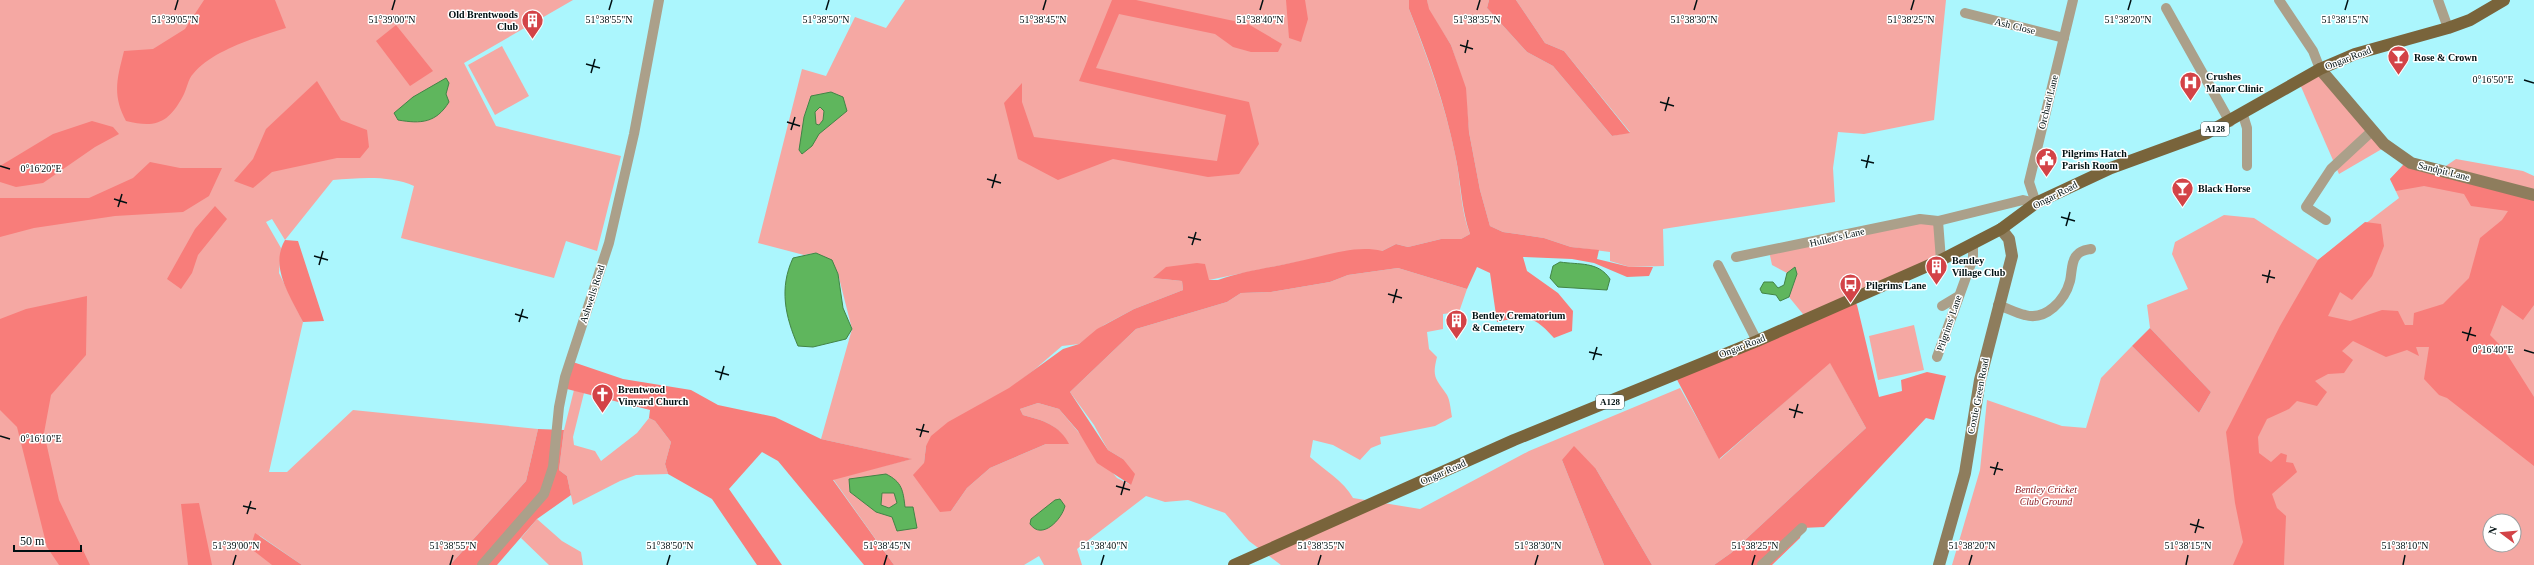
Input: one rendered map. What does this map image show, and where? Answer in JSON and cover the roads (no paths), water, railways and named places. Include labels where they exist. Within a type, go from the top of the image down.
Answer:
[{"type":"main road","name":"Ongar Road","points":[[1234,565],[1514,440],[1757,341],[1941,260],[2001,229],[2036,203],[2111,168],[2180,145],[2230,122],[2320,69],[2355,54],[2448,28],[2470,20],[2504,0]]},
{"type":"street","name":"Ashwells Road","points":[[482,565],[544,494],[553,467],[559,406],[565,378],[609,243],[634,134],[659,0]]},
{"type":"street","name":"Orchard Lane","points":[[2036,203],[2029,182],[2074,0]]},
{"type":"street","points":[[2438,0],[2448,28]]},
{"type":"street","points":[[2281,1],[2313,51],[2320,69]]},
{"type":"street","points":[[2166,8],[2230,122]]},
{"type":"street","name":"Ash Close","points":[[1965,14],[2064,38]]},
{"type":"street","name":"Sandpit Lane","points":[[2320,69],[2384,144],[2410,162],[2534,195]]},
{"type":"street","points":[[2244,115],[2247,128],[2247,166]]},
{"type":"street","points":[[2326,220],[2306,208],[2331,169],[2372,131]]},
{"type":"street","name":"Hullett's Lane","points":[[1736,257],[1920,219],[1938,221],[2023,200],[2036,203]]},
{"type":"street","points":[[1938,221],[1941,260]]},
{"type":"street","name":"Coxtie Green Road","points":[[1939,565],[1965,473],[1973,416],[1998,305],[2012,256],[2008,239],[2001,229]]},
{"type":"street","name":"Pilgrims' Lane","points":[[1937,357],[1957,297],[1973,258],[1973,244]]},
{"type":"street","points":[[1998,305],[2025,315],[2035,316],[2047,312],[2058,304],[2066,293],[2076,256],[2083,250],[2091,250]]},
{"type":"street","points":[[1718,265],[1757,341]]},
{"type":"street","points":[[1942,306],[1957,297]]},
{"type":"street","points":[[1762,565],[1802,528]]},
{"type":"place","name":"Old Brentwoods Club","points":[[533,40]]},
{"type":"place","name":"Rose & Crown","points":[[2398,76]]},
{"type":"place","name":"Crushes Manor Clinic","points":[[2190,102]]},
{"type":"place","name":"Pilgrims Hatch Parish Room","points":[[2046,178]]},
{"type":"place","name":"Black Horse","points":[[2183,208]]},
{"type":"place","name":"Bentley Village Club","points":[[1936,286]]},
{"type":"place","name":"Pilgrims Lane","points":[[1851,304]]},
{"type":"place","name":"Bentley Crematorium & Cemetery","points":[[1456,340]]},
{"type":"place","name":"Brentwood Vinyard Church","points":[[603,414]]},
{"type":"park label","name":"Bentley Cricket Club Ground","points":[[2046,494]]}]
